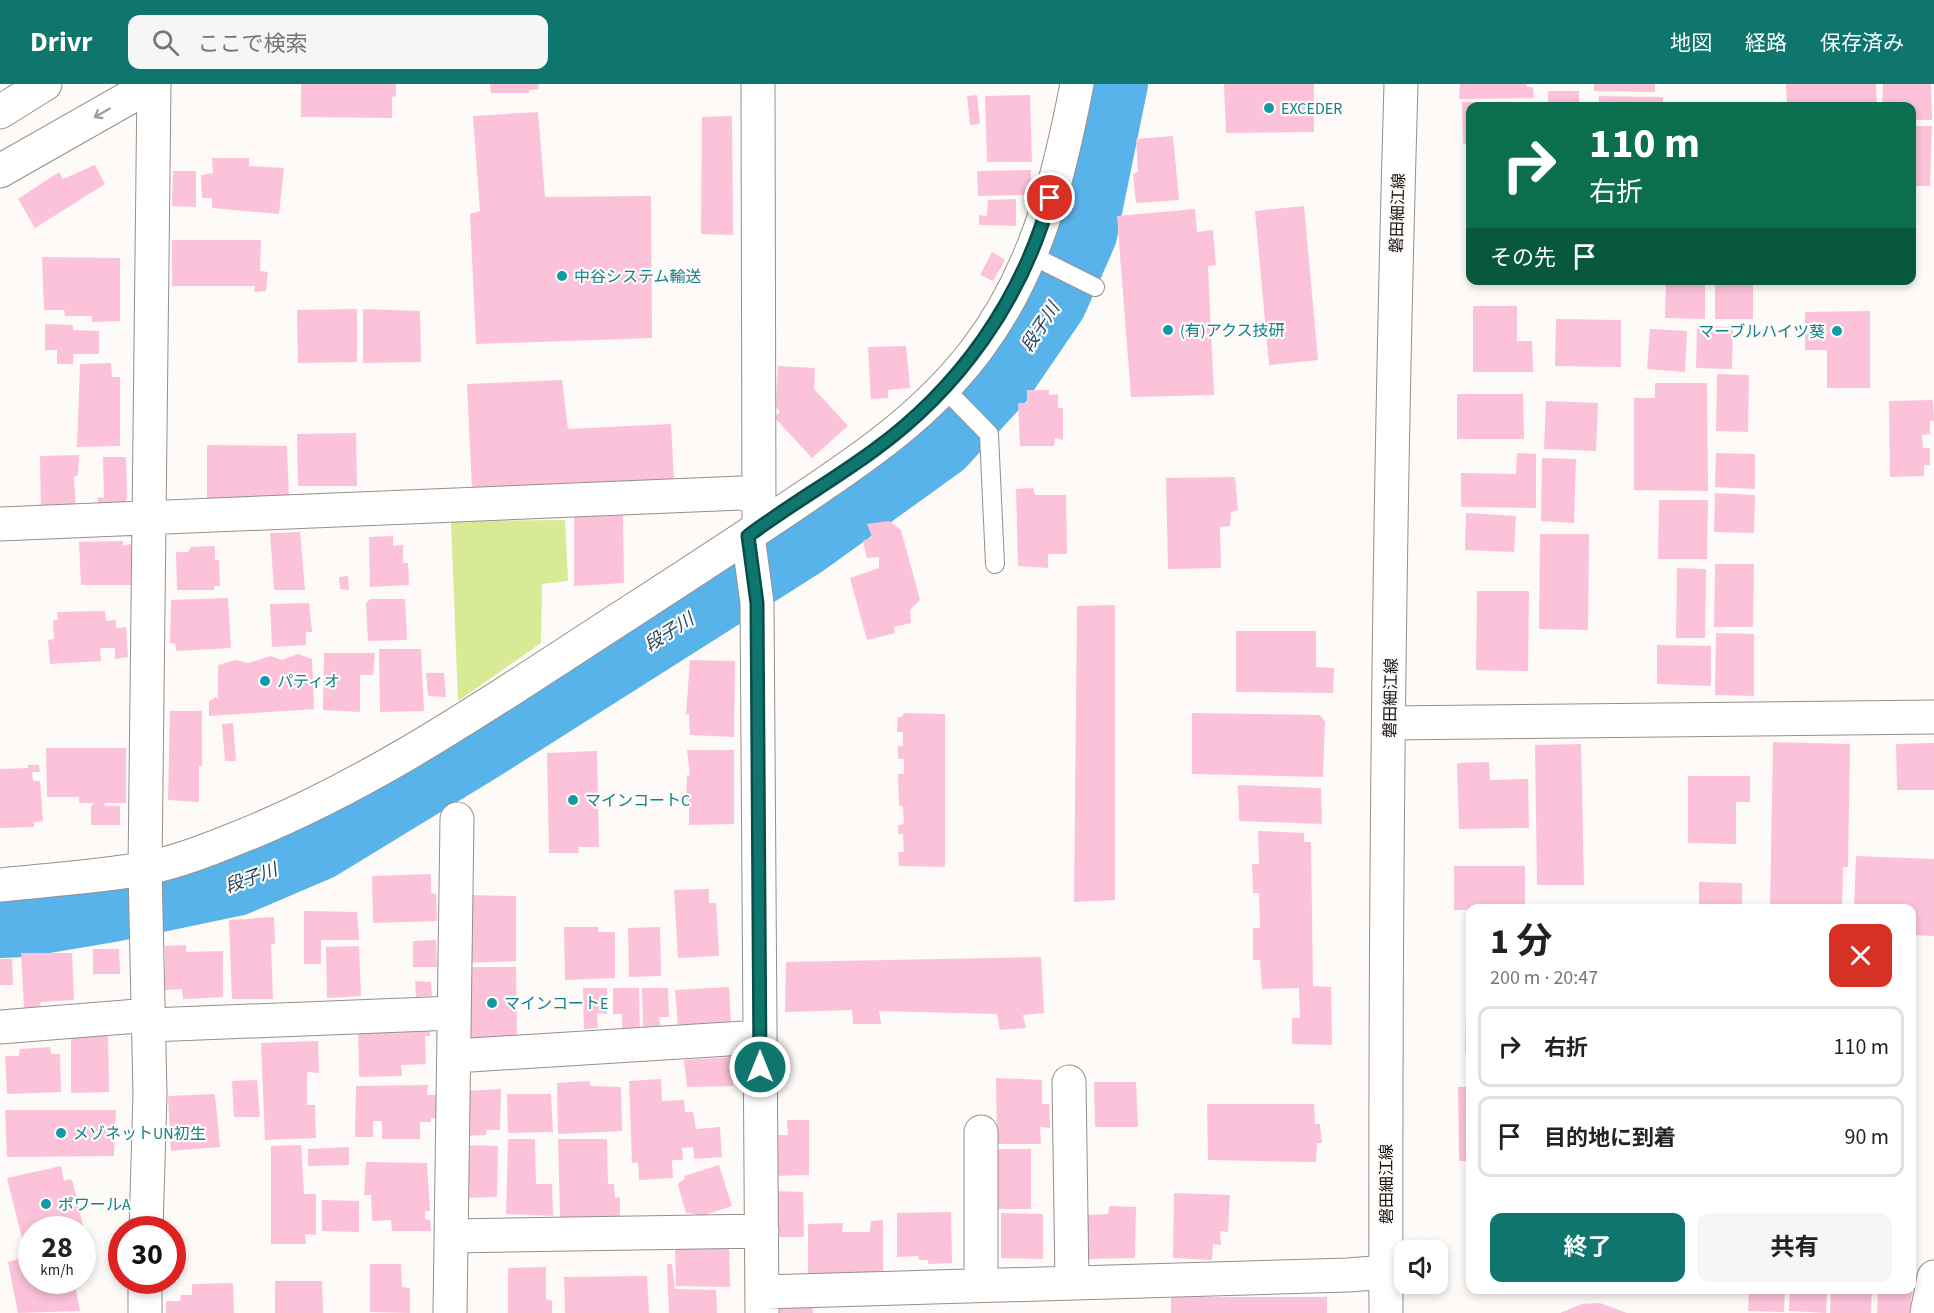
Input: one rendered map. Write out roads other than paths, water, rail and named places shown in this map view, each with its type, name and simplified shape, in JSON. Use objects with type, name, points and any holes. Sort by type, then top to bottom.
[{"type":"main road","points":[[0,112],[45,84]]},
{"type":"main road","points":[[0,171],[154,84],[146,881],[150,1020],[146,1216]]},
{"type":"main road","points":[[758,84],[754,530],[757,603],[763,1303],[893,1300],[981,1285],[1386,1272]]},
{"type":"main road","points":[[0,885],[146,881],[347,787],[432,739],[754,530],[952,396],[996,322],[1042,261],[1077,84]]},
{"type":"main road","name":"磐田細江線","points":[[1386,1313],[1389,723],[1395,268],[1401,84]]},
{"type":"main road","points":[[0,524],[741,493],[754,530]]},
{"type":"main road","points":[[1389,723],[1934,717]]},
{"type":"main road","points":[[450,1313],[457,819]]},
{"type":"main road","points":[[0,1027],[150,1020],[454,1013]]},
{"type":"main road","points":[[455,1056],[760,1037]]},
{"type":"main road","points":[[1068,1082],[1072,1282]]},
{"type":"main road","points":[[981,1132],[981,1285]]},
{"type":"main road","points":[[452,1236],[762,1231]]},
{"type":"main road","points":[[1927,1313],[1934,1277]]},
{"type":"main road","points":[[145,1294],[145,1313]]},
{"type":"lane","points":[[1042,261],[1090,284]]},
{"type":"lane","points":[[952,396],[989,434],[995,564]]},
{"type":"waterway","name":"段子川","points":[[0,928],[24,927],[113,912],[237,886],[321,850],[480,753],[805,547],[944,447],[1001,385],[1057,303],[1087,235],[1118,84]]},
{"type":"place","name":"EXCEDER","points":[[1269,108]]},
{"type":"place","name":"中谷システム輸送","points":[[562,276]]},
{"type":"place","name":"(有)アクス技研","points":[[1168,330]]},
{"type":"place","name":"マーブルハイツ葵","points":[[1837,331]]},
{"type":"place","name":"パティオ","points":[[265,681]]},
{"type":"place","name":"マインコートC","points":[[573,800]]},
{"type":"place","name":"マインコートE","points":[[492,1003]]},
{"type":"place","name":"メゾネットUN初生","points":[[61,1133]]},
{"type":"place","name":"ポワールA","points":[[46,1204]]}]
